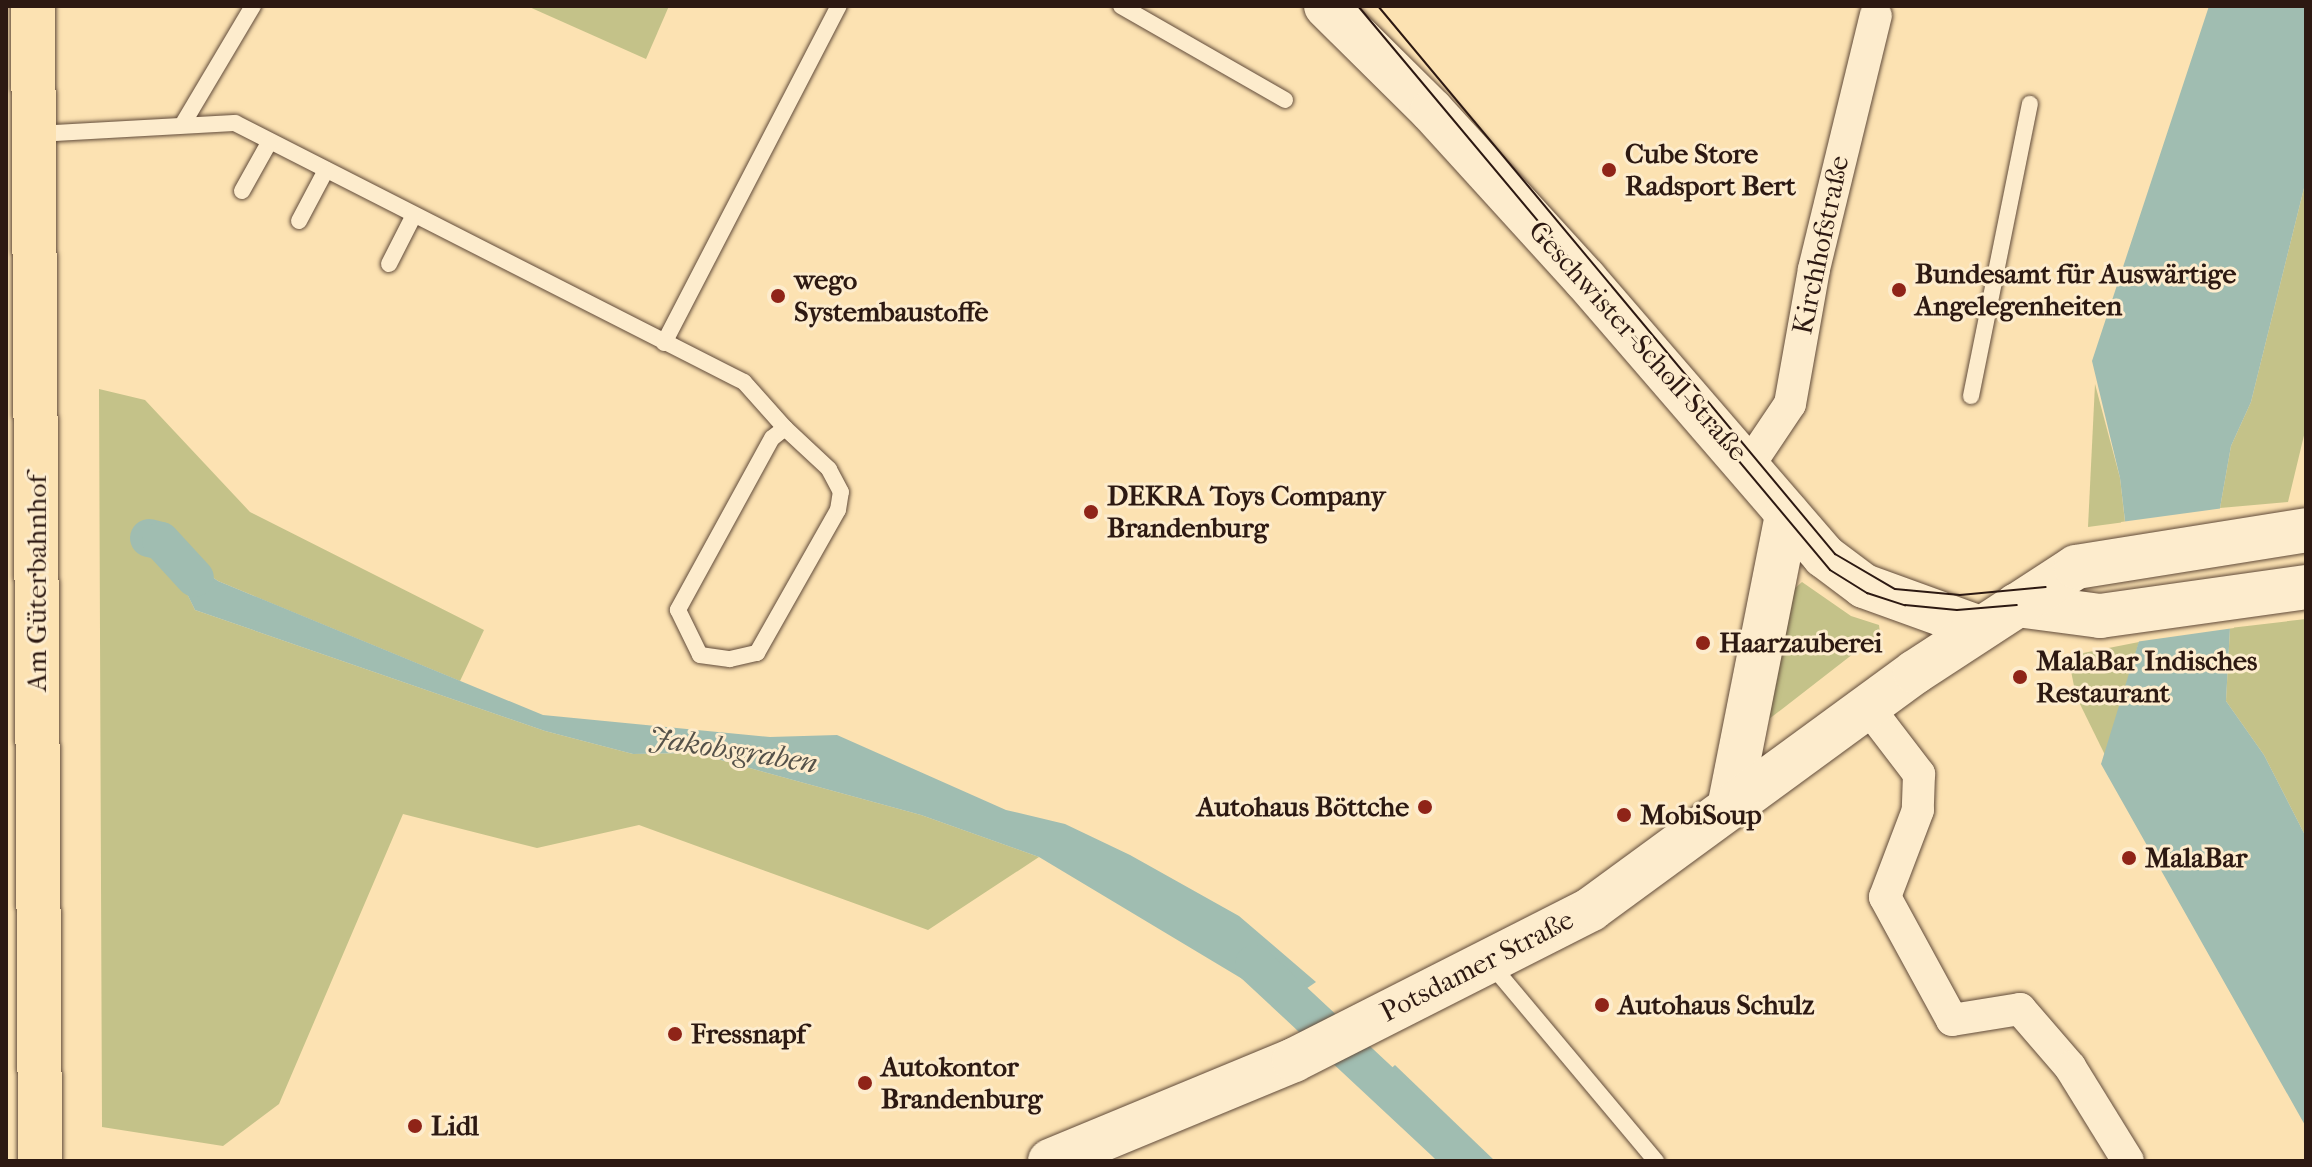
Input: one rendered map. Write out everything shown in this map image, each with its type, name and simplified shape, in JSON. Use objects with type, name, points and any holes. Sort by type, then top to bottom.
[{"type":"main road","name":"Am Güterbahnhof","points":[[33,6],[34,134],[21,496],[40,1161]]},
{"type":"street","name":"Geschwister-Scholl-Straße","points":[[1326,6],[1432,111],[1844,575],[1980,628]]},
{"type":"street","name":"Kirchhofstraße","points":[[1749,465],[1790,404],[1814,269],[1876,15]]},
{"type":"street","points":[[1729,808],[1787,514]]},
{"type":"street","points":[[2255,570],[2306,530]]},
{"type":"street","points":[[2096,588],[2255,570],[2306,587]]},
{"type":"street","name":"Potsdamer Straße","points":[[1050,1161],[1294,1060],[1591,909],[1867,706],[1980,628],[2032,596],[2096,588]]},
{"type":"street","points":[[1867,706],[1919,774],[1918,810],[1885,897],[1952,1020],[2020,1009],[2070,1067],[2128,1161]]},
{"type":"lane","points":[[184,122],[253,6]]},
{"type":"lane","points":[[664,343],[839,6]]},
{"type":"lane","points":[[1121,6],[1285,100]]},
{"type":"lane","points":[[1971,396],[2030,104]]},
{"type":"lane","points":[[34,134],[184,122],[235,123],[744,382],[785,428],[829,469],[841,492],[838,510],[757,653],[730,659],[700,655],[678,610],[772,438],[785,428]]},
{"type":"lane","points":[[242,191],[270,141]]},
{"type":"lane","points":[[299,221],[326,170]]},
{"type":"lane","points":[[389,264],[414,215]]},
{"type":"lane","points":[[2096,588],[2205,565]]},
{"type":"lane","points":[[2160,588],[2255,570],[2306,568]]},
{"type":"lane","points":[[1488,961],[1656,1161]]},
{"type":"shaded area","points":[[527,6],[669,6],[646,59]]},
{"type":"shaded area","points":[[2306,180],[2306,427],[2288,502],[2220,508],[2231,446],[2251,402]]},
{"type":"shaded area","points":[[2095,384],[2120,478],[2125,522],[2088,527]]},
{"type":"shaded area","points":[[99,389],[145,400],[250,512],[484,630],[460,681],[218,581],[162,542],[195,610],[545,731],[633,754],[695,753],[921,815],[1039,857],[928,930],[639,825],[537,848],[403,814],[279,1104],[223,1146],[102,1127]]},
{"type":"shaded area","points":[[1802,582],[1851,616],[1879,625],[1880,633],[1764,723],[1786,596]]},
{"type":"shaded area","points":[[2306,619],[2306,837],[2264,755],[2226,701],[2230,628]]},
{"type":"shaded area","points":[[2139,642],[2105,755],[2076,696],[2068,656]]},
{"type":"water","points":[[2209,6],[2306,6],[2306,180],[2251,402],[2231,446],[2220,508],[2230,628],[2226,701],[2264,755],[2306,837],[2306,1127],[2101,764],[2139,641],[2120,478],[2092,361]]},
{"type":"water","points":[[161,541],[218,581],[543,715],[770,737],[837,735],[1006,810],[1065,824],[1130,855],[1239,916],[1316,982],[1284,1004],[1039,857],[921,815],[695,753],[633,754],[545,731],[195,610]]},
{"type":"water","points":[[1395,1065],[1495,1161],[1437,1161],[1370,1087]]},
{"type":"pier","points":[[2224,508],[2234,628],[2135,642],[2121,522]]},
{"type":"waterway","name":"Jakobsgraben","points":[[149,538],[161,541],[195,578]]},
{"type":"waterway","points":[[1254,964],[1465,1161]]},
{"type":"tram line","points":[[1358,6],[1830,570],[1867,593],[1905,605],[1957,610],[2017,605]]},
{"type":"tram line","points":[[1378,6],[1835,554],[1895,589],[1960,595],[2046,587]]},
{"type":"place","name":"Cube Store Radsport Bert","points":[[1609,170]]},
{"type":"place","name":"Bundesamt für Auswärtige Angelegenheiten","points":[[1899,290]]},
{"type":"place","name":"wego Systembaustoffe","points":[[778,296]]},
{"type":"place","name":"DEKRA Toys Company Brandenburg","points":[[1091,512]]},
{"type":"place","name":"Haarzauberei","points":[[1703,643]]},
{"type":"place","name":"MalaBar Indisches Restaurant","points":[[2020,677]]},
{"type":"place","name":"Autohaus Böttche","points":[[1425,807]]},
{"type":"place","name":"MobiSoup","points":[[1624,815]]},
{"type":"place","name":"MalaBar","points":[[2129,858]]},
{"type":"place","name":"Autohaus Schulz","points":[[1602,1005]]},
{"type":"place","name":"Fressnapf","points":[[675,1034]]},
{"type":"place","name":"Autokontor Brandenburg","points":[[865,1083]]},
{"type":"place","name":"Lidl","points":[[415,1126]]}]
